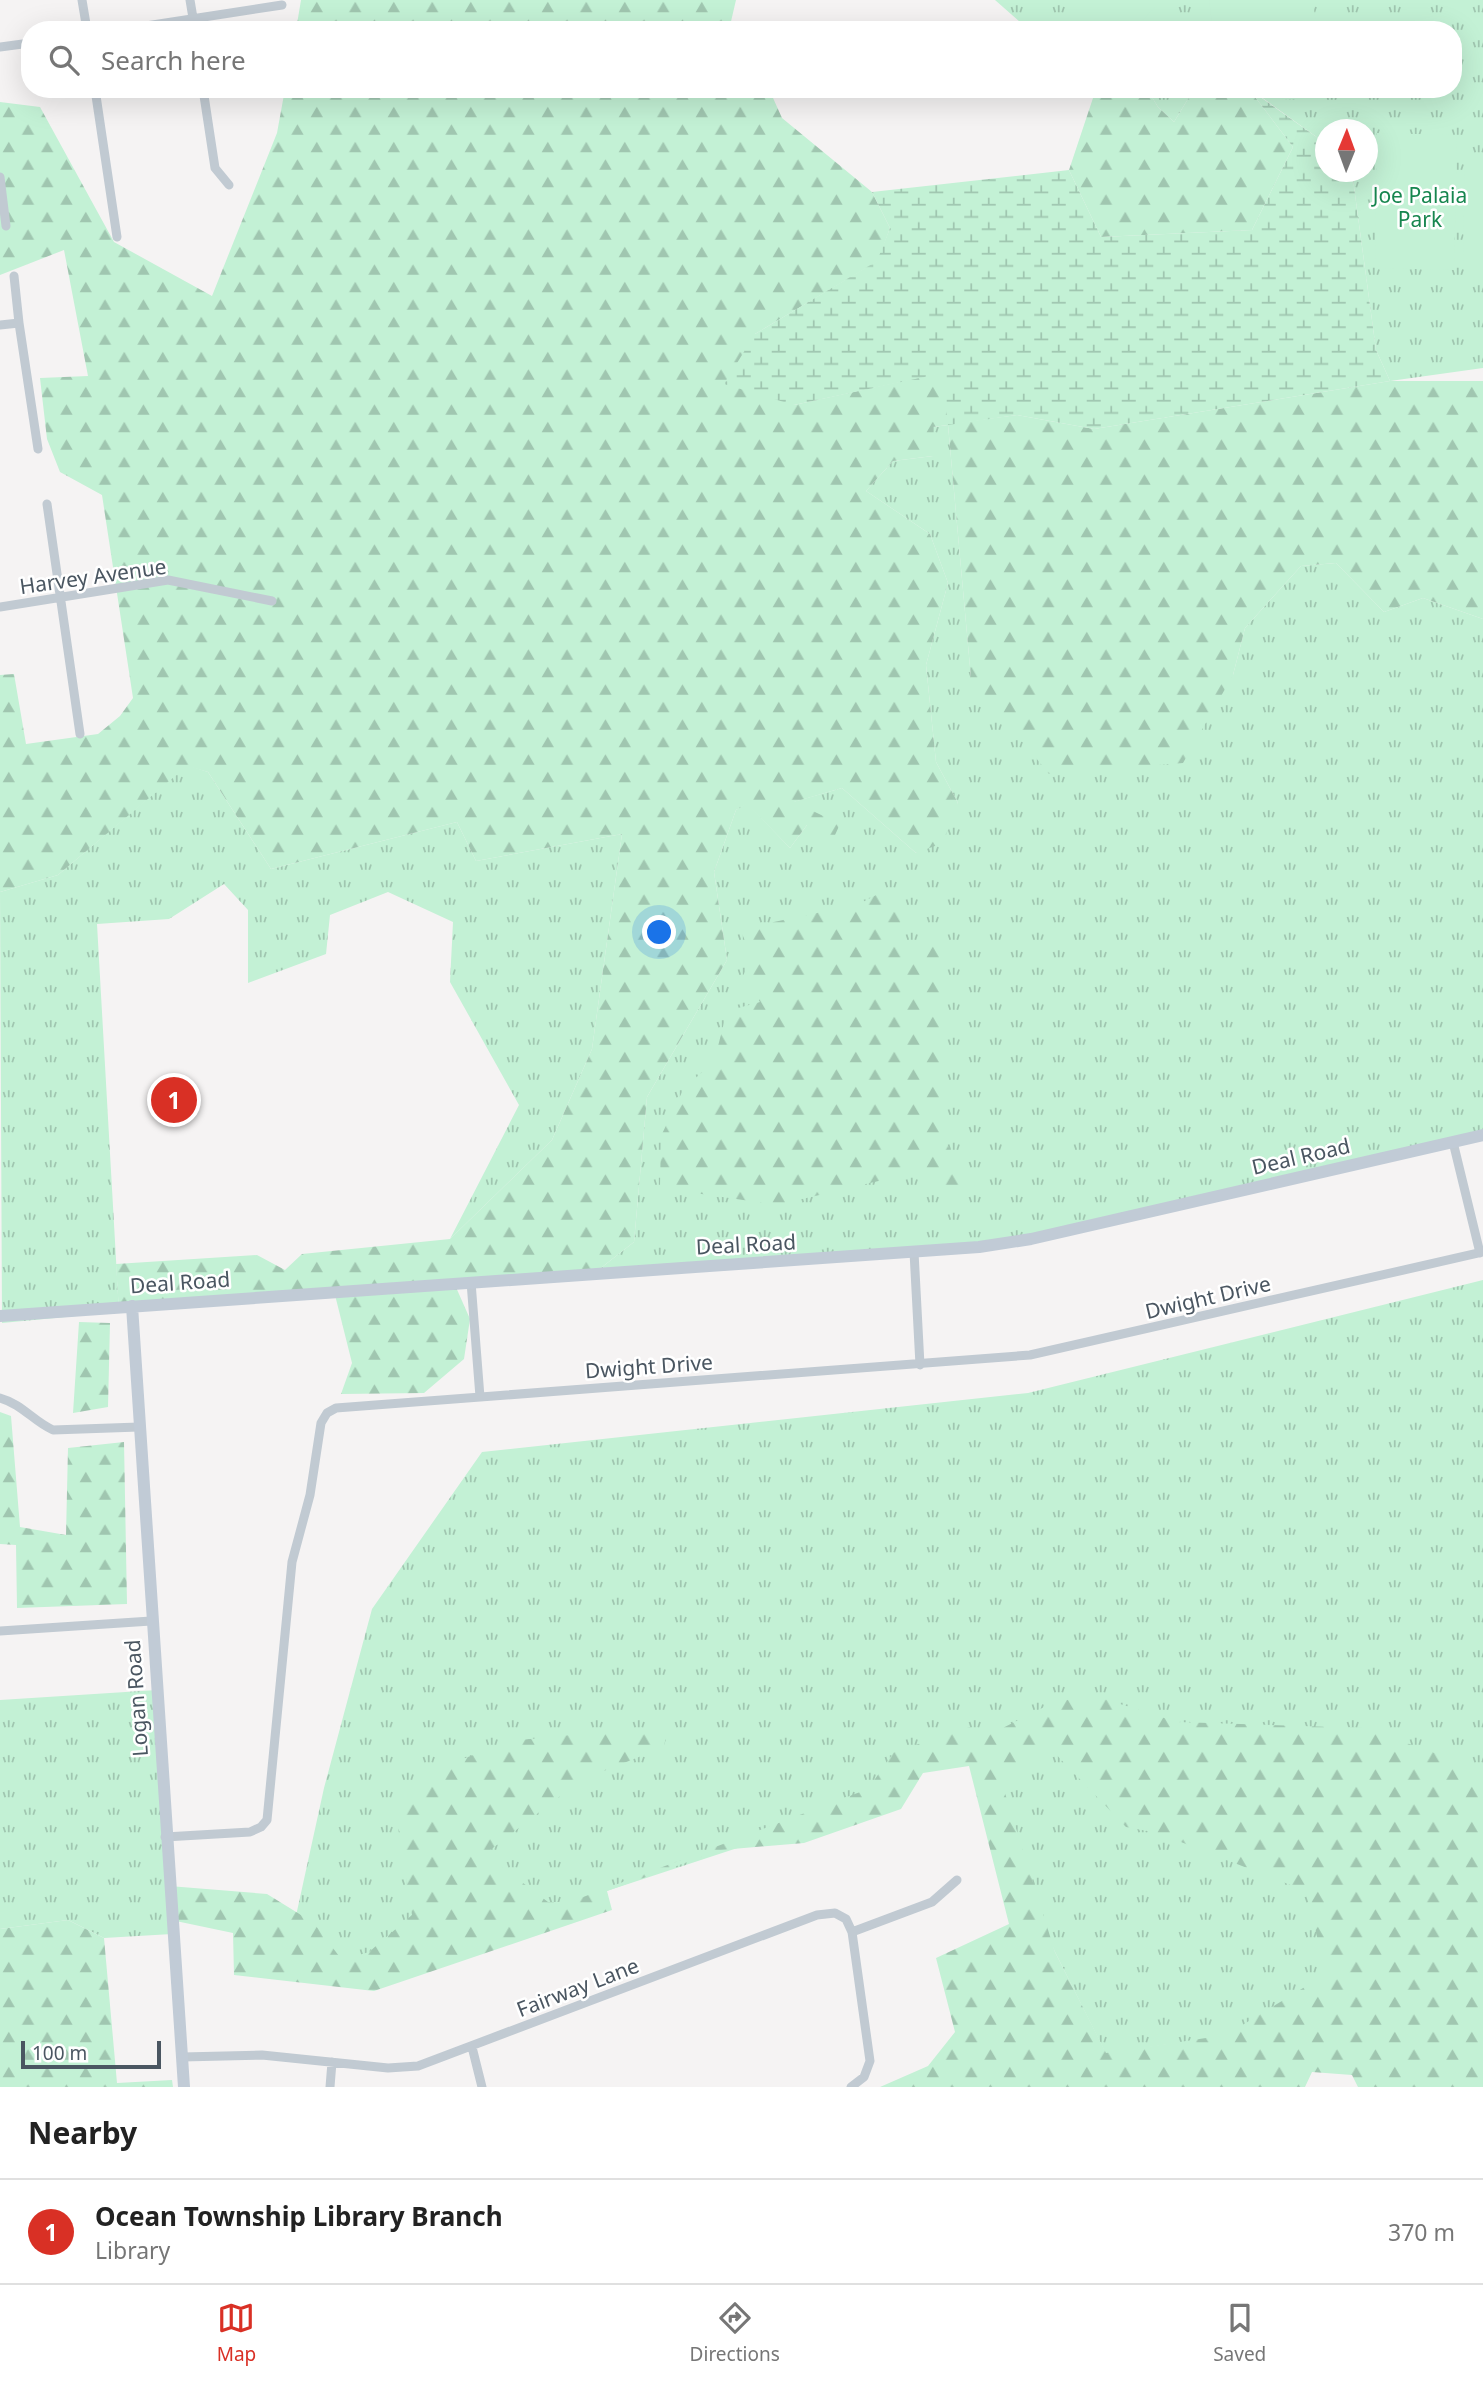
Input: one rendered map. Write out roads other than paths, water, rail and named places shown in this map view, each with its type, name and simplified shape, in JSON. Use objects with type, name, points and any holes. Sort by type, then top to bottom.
[{"type":"street","points":[[82,0],[86,21]]},
{"type":"street","points":[[190,0],[193,19]]},
{"type":"street","points":[[180,21],[282,5]]},
{"type":"street","points":[[0,47],[21,44]]},
{"type":"street","points":[[96,98],[117,237]]},
{"type":"street","points":[[205,98],[215,169],[229,185]]},
{"type":"street","points":[[0,177],[6,226]]},
{"type":"street","points":[[14,276],[38,449]]},
{"type":"street","points":[[0,325],[19,323]]},
{"type":"street","points":[[47,504],[80,734]]},
{"type":"street","name":"Harvey Avenue","points":[[0,607],[168,580],[272,601]]},
{"type":"street","name":"Deal Road","points":[[0,1316],[914,1252],[1031,1239],[1483,1135]]},
{"type":"street","points":[[1454,1142],[1481,1252]]},
{"type":"street","points":[[914,1252],[920,1365]]},
{"type":"street","name":"Dwight Drive","points":[[166,1837],[250,1832],[261,1827],[270,1812],[292,1562],[310,1495],[323,1418],[330,1410],[344,1406],[1004,1359],[1055,1351],[1481,1252]]},
{"type":"street","points":[[471,1282],[480,1397]]},
{"type":"street","name":"Logan Road","points":[[132,1306],[184,2087]]},
{"type":"street","points":[[0,1398],[22,1407],[40,1424],[53,1430],[139,1427]]},
{"type":"street","points":[[0,1631],[151,1621]]},
{"type":"street","points":[[851,2087],[864,2077],[870,2061],[852,1931],[932,1902],[957,1880]]},
{"type":"street","name":"Fairway Lane","points":[[182,2057],[262,2054],[408,2067],[472,2047],[817,1915],[835,1913],[843,1916],[852,1931]]},
{"type":"street","points":[[472,2047],[482,2087]]},
{"type":"street","points":[[330,2087],[332,2062]]},
{"type":"place","name":"Ocean Township Library Branch","points":[[174,1100]]},
{"type":"park label","name":"Joe Palaia Park","points":[[1420,208]]}]
